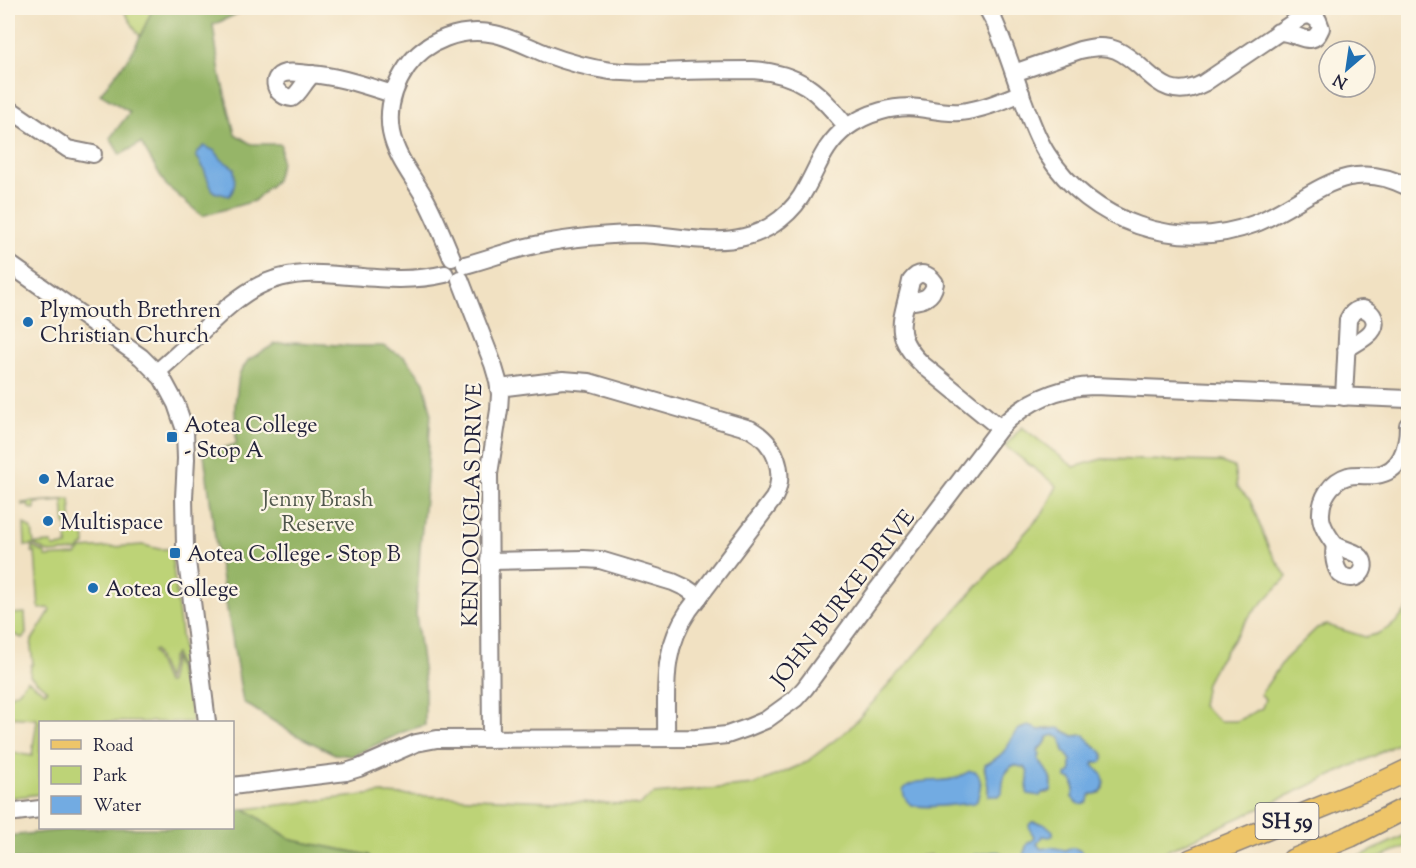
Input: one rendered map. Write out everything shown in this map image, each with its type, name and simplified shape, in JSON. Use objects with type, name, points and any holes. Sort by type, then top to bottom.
[{"type":"main road","points":[[1383,782],[1408,764]]},
{"type":"main road","name":"SH 59","points":[[1191,861],[1408,770]]},
{"type":"main road","name":"SH 59","points":[[1293,861],[1351,836],[1408,807]]},
{"type":"main road","points":[[1351,836],[1387,832],[1408,821]]},
{"type":"street","points":[[987,8],[995,23],[1038,139],[1050,158],[1064,177],[1088,199],[1125,221],[1150,230],[1171,233],[1192,235],[1223,232],[1243,227],[1280,212],[1331,182],[1343,178],[1372,175],[1386,177],[1408,187]]},
{"type":"street","name":"KEN DOUGLAS DRIVE","points":[[491,739],[489,474],[500,410],[499,388],[493,364],[426,201],[400,158],[394,142],[391,119],[393,94],[406,69],[420,52],[430,45],[449,36],[484,32],[502,36],[566,61],[607,71],[641,73],[752,70],[783,74],[808,86],[820,95],[847,127]]},
{"type":"street","points":[[1014,73],[1090,47],[1108,47],[1125,54],[1164,86],[1185,90],[1204,83],[1278,32]]},
{"type":"street","points":[[314,74],[393,94]]},
{"type":"street","points":[[157,372],[234,301],[269,281],[302,274],[417,280],[521,249],[594,236],[636,234],[729,241],[760,232],[786,214],[808,186],[818,162],[832,142],[847,127],[864,117],[903,107],[963,112],[1021,93]]},
{"type":"street","points":[[8,108],[68,149],[93,154]]},
{"type":"street","points":[[8,263],[141,357],[162,378],[176,404],[184,430],[185,545],[207,721]]},
{"type":"street","points":[[907,302],[901,325],[902,335],[911,353],[1000,428]]},
{"type":"street","points":[[1344,397],[1346,350]]},
{"type":"street","points":[[499,388],[563,380],[589,382],[744,427],[762,437],[772,448],[779,475],[776,494],[680,624],[669,653],[666,677],[666,738]]},
{"type":"street","name":"JOHN BURKE DRIVE","points":[[234,786],[346,772],[428,740],[707,738],[737,732],[766,720],[795,699],[805,688],[1000,428],[1017,412],[1035,400],[1060,390],[1083,386],[1408,399]]},
{"type":"street","points":[[1335,545],[1325,530],[1320,516],[1324,496],[1335,483],[1348,476],[1378,475],[1392,470],[1402,458],[1407,446],[1408,425]]},
{"type":"street","points":[[489,561],[600,560],[673,582],[699,597]]},
{"type":"street","points":[[8,813],[39,809]]},
{"type":"green space","points":[[122,8],[153,8],[140,37]]},
{"type":"green space","points":[[153,8],[243,8],[243,11],[213,25],[220,74],[235,134],[251,144],[281,144],[281,163],[276,180],[254,201],[202,216],[166,185],[141,143],[120,155],[110,138],[130,112],[100,94],[130,56]]},
{"type":"green space","name":"Jenny Brash Reserve","points":[[295,342],[383,346],[405,357],[424,382],[431,411],[416,615],[425,684],[425,725],[403,732],[352,756],[335,754],[292,733],[243,702],[216,545],[204,454],[236,444],[235,406],[239,374],[248,360],[275,344]]},
{"type":"green space","points":[[1022,427],[1074,467],[1102,459],[1220,462],[1234,467],[1237,487],[1250,500],[1269,549],[1287,577],[1248,618],[1214,668],[1206,683],[1202,706],[1220,721],[1237,721],[1262,708],[1265,699],[1260,695],[1284,660],[1317,628],[1327,625],[1365,637],[1390,627],[1408,609],[1408,738],[1376,755],[1147,860],[1087,860],[1086,855],[1058,849],[1041,849],[1037,844],[1042,836],[1045,836],[1045,824],[1032,822],[1030,829],[1035,838],[1027,844],[1022,859],[1015,861],[999,852],[970,860],[937,860],[930,855],[921,856],[915,860],[372,860],[369,855],[292,840],[245,809],[383,793],[639,805],[654,794],[754,785],[805,763],[849,729],[1043,513],[1057,486],[1005,446]],"holes":[[[1029,726],[1039,730],[1061,729],[1073,736],[1082,735],[1104,754],[1103,760],[1094,762],[1093,765],[1103,780],[1104,788],[1100,793],[1092,794],[1088,798],[1072,797],[1074,782],[1071,760],[1064,751],[1061,738],[1051,734],[1038,751],[1040,755],[1038,758],[1052,780],[1051,791],[1028,794],[1026,768],[1014,765],[1008,769],[1002,788],[988,795],[988,779],[984,768],[1004,752],[1016,732]],[[953,779],[981,783],[977,801],[917,782]]]},
{"type":"green space","points":[[70,499],[72,525],[65,525],[63,501],[35,503],[35,509],[29,508],[28,504],[22,505],[22,503]]},
{"type":"green space","points":[[24,524],[32,530],[34,544],[52,543],[53,547],[67,546],[67,529],[84,527],[85,545],[77,551],[50,553],[34,545],[25,546]]},
{"type":"green space","points":[[143,545],[171,549],[187,685],[184,686],[175,654],[172,657],[167,680],[155,650],[153,651],[166,683],[169,683],[174,657],[183,687],[188,687],[192,721],[39,721],[39,794],[8,798],[8,752],[32,756],[37,719],[8,717],[8,697],[19,691],[27,680],[45,692],[47,690],[30,676],[33,664],[32,640],[50,611],[49,608],[39,609],[35,552],[32,552],[32,547],[45,553],[46,557],[76,555],[81,549]]},
{"type":"green space","points":[[8,611],[11,611],[11,614],[25,613],[26,634],[22,638],[8,632]]},
{"type":"green space","points":[[245,809],[292,840],[369,855],[372,860],[8,860],[8,836],[73,829],[234,829],[234,811]]},
{"type":"green space","points":[[1408,834],[1408,846],[1372,860],[1352,860]]},
{"type":"water","points":[[204,146],[215,151],[222,160],[234,168],[234,187],[229,196],[214,192],[211,187],[196,156]]},
{"type":"water","points":[[1029,726],[1039,730],[1059,728],[1073,736],[1085,735],[1103,754],[1102,762],[1094,762],[1093,765],[1103,777],[1104,784],[1101,792],[1090,795],[1084,804],[1079,804],[1073,799],[1073,782],[1066,778],[1066,775],[1071,772],[1071,760],[1064,751],[1061,738],[1054,735],[1048,737],[1038,751],[1040,755],[1038,758],[1052,782],[1051,791],[1042,793],[1040,796],[1028,794],[1026,768],[1014,765],[1010,767],[1003,780],[1002,793],[998,796],[988,796],[985,765],[1003,753],[1016,732]]},
{"type":"water","points":[[970,771],[976,772],[980,782],[977,801],[974,803],[923,807],[907,802],[903,791],[912,784],[952,779]]},
{"type":"water","points":[[1032,822],[1045,824],[1053,831],[1050,837],[1042,836],[1037,844],[1041,849],[1051,847],[1065,850],[1075,849],[1084,854],[1087,860],[1020,860],[1027,844],[1035,838],[1029,825]]},
{"type":"water","points":[[999,852],[1010,860],[970,860],[975,855]]},
{"type":"place","name":"Plymouth Brethren Christian Church","points":[[28,322]]},
{"type":"place","name":"Aotea College - Stop A","points":[[172,437]]},
{"type":"place","name":"Marae","points":[[44,479]]},
{"type":"place","name":"Multispace","points":[[48,521]]},
{"type":"place","name":"Aotea College - Stop B","points":[[175,553]]},
{"type":"place","name":"Aotea College","points":[[93,588]]}]
